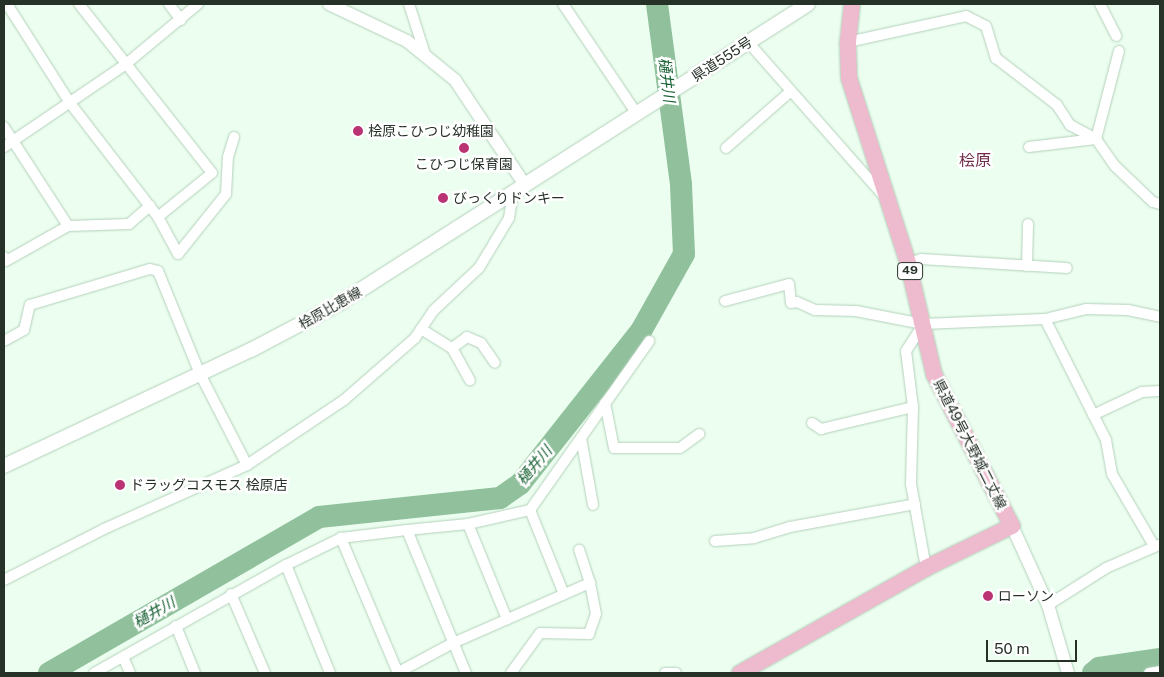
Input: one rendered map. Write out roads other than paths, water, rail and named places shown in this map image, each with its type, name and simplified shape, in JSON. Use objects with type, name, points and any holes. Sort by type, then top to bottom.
[{"type":"main road","name":"県道555号","points":[[637,114],[808,4]]},
{"type":"main road","name":"県道49号大野城二丈線","points":[[740,673],[926,568],[1012,526],[934,374],[908,263],[886,199],[849,78],[848,42],[852,4]]},
{"type":"main road","name":"桧原比恵線","points":[[4,466],[200,374],[340,302],[637,114]]},
{"type":"street","points":[[7,4],[70,103],[158,217],[178,254],[226,194],[228,157],[234,137]]},
{"type":"street","points":[[79,4],[212,173],[158,217]]},
{"type":"street","points":[[169,4],[181,20]]},
{"type":"street","points":[[8,144],[126,64],[198,4]]},
{"type":"street","points":[[4,580],[104,529],[247,465],[344,400],[415,338],[433,311],[479,268],[509,218],[519,188],[455,80],[407,41],[329,4]]},
{"type":"street","points":[[409,4],[425,54]]},
{"type":"street","points":[[562,4],[637,114]]},
{"type":"street","points":[[1100,4],[1116,36]]},
{"type":"street","points":[[848,42],[966,16],[986,26],[996,58],[1058,105],[1070,125],[1096,139],[1115,166],[1153,202],[1160,204]]},
{"type":"street","points":[[748,42],[886,199]]},
{"type":"street","points":[[1096,139],[1119,51]]},
{"type":"street","points":[[726,148],[791,91]]},
{"type":"street","points":[[4,127],[8,144],[68,226]]},
{"type":"street","points":[[1028,147],[1096,139]]},
{"type":"street","points":[[4,260],[68,226],[129,224],[150,206]]},
{"type":"street","points":[[1027,266],[1028,224]]},
{"type":"street","points":[[908,263],[921,259],[1067,268]]},
{"type":"street","points":[[4,341],[24,330],[30,305],[150,269],[158,272],[200,374],[247,465]]},
{"type":"street","points":[[724,301],[789,284],[791,303],[797,302],[815,310],[856,311],[923,324],[1045,319],[1086,309],[1128,310],[1160,317]]},
{"type":"street","points":[[1045,319],[1106,440],[1112,474],[1157,545],[1106,568],[1048,605]]},
{"type":"street","points":[[923,324],[906,351],[914,407],[911,484],[926,568]]},
{"type":"street","points":[[421,329],[452,348],[470,380]]},
{"type":"street","points":[[452,348],[467,338],[480,342],[495,363]]},
{"type":"street","points":[[94,673],[230,594],[341,538],[468,524],[530,510],[649,341]]},
{"type":"street","points":[[1093,415],[1142,392],[1160,392]]},
{"type":"street","points":[[605,404],[614,448],[680,448],[699,434]]},
{"type":"street","points":[[812,423],[821,429],[914,407]]},
{"type":"street","points":[[581,438],[593,505]]},
{"type":"street","points":[[715,541],[754,538],[790,527],[915,504]]},
{"type":"street","points":[[530,510],[564,594]]},
{"type":"street","points":[[468,524],[507,619]]},
{"type":"street","name":"49","points":[[1012,526],[1048,605],[1068,673]]},
{"type":"street","points":[[407,530],[466,673]]},
{"type":"street","points":[[341,538],[398,673],[453,643],[590,583]]},
{"type":"street","points":[[511,673],[540,633],[589,634],[596,614],[590,583],[579,550]]},
{"type":"street","points":[[286,565],[330,673]]},
{"type":"street","points":[[230,594],[265,673]]},
{"type":"street","points":[[176,626],[195,673]]},
{"type":"street","points":[[123,657],[130,673]]},
{"type":"street","points":[[1149,673],[1160,671]]},
{"type":"street","points":[[665,673],[676,673]]},
{"type":"waterway","name":"樋井川","points":[[49,673],[319,517],[500,498],[520,484],[641,331],[684,254],[681,184],[657,4]]},
{"type":"waterway","points":[[1093,673],[1099,668],[1160,659]]},
{"type":"place","name":"桧原こひつじ幼稚園","points":[[358,131]]},
{"type":"place","name":"こひつじ保育園","points":[[464,148]]},
{"type":"place","name":"びっくりドンキー","points":[[443,198]]},
{"type":"place","name":"ドラッグコスモス 桧原店","points":[[120,485]]},
{"type":"place","name":"ローソン","points":[[988,596]]},
{"type":"district","name":"桧原","points":[[975,161]]}]
